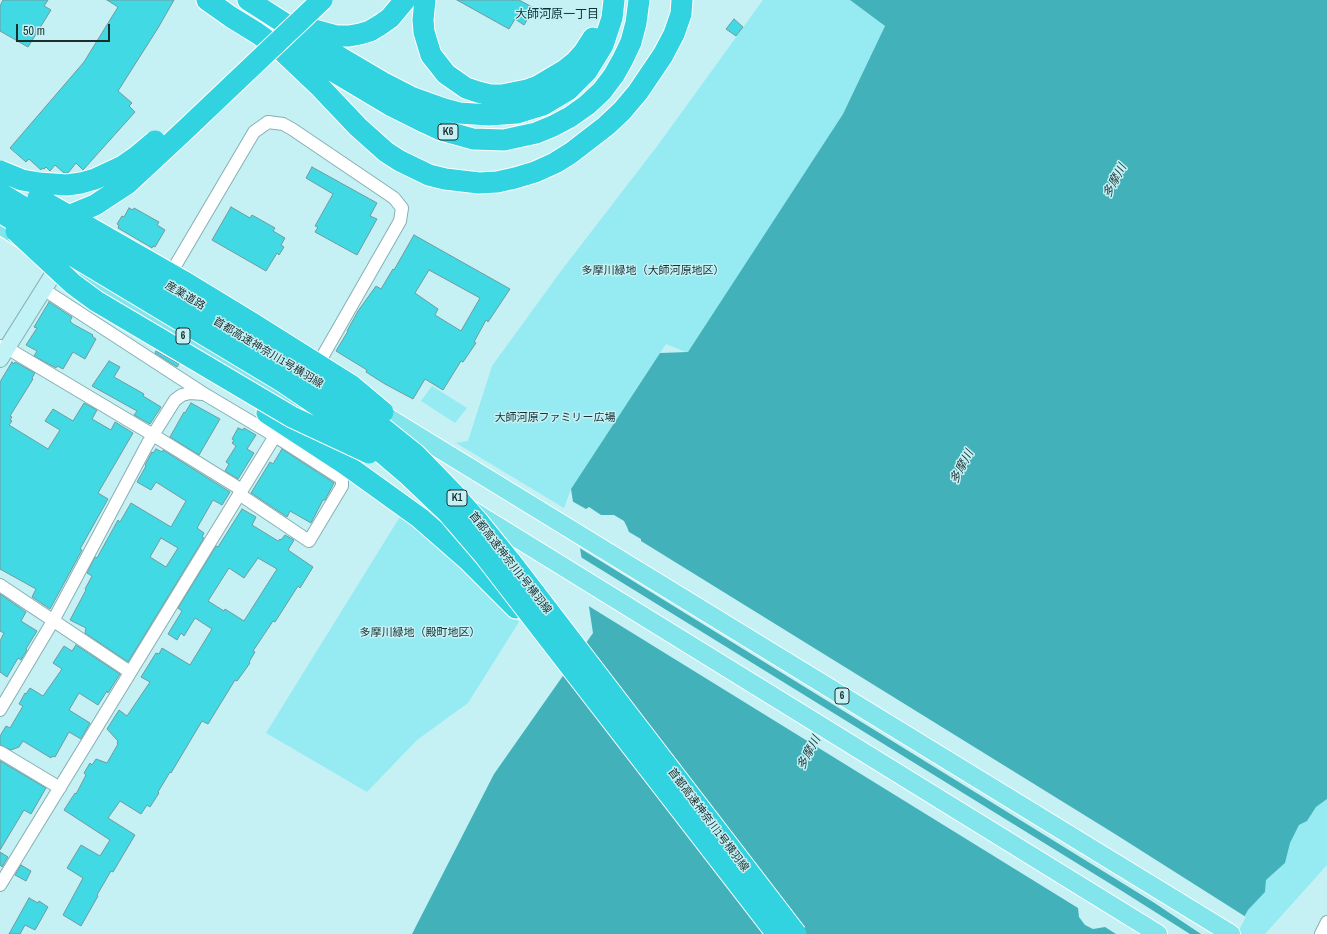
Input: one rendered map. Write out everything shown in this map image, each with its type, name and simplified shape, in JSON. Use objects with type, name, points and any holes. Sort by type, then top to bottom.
[{"type":"highway","points":[[207,0],[230,17],[257,33],[281,50],[372,141],[390,155],[429,175],[445,179],[479,183],[503,181],[535,172],[555,163],[571,153],[606,126],[638,92],[663,55],[674,34],[680,14],[682,0]]},
{"type":"highway","name":"K6","points":[[214,0],[390,105],[414,117],[441,130],[457,135],[473,139],[504,140],[536,133],[570,117],[587,106],[602,91],[623,60],[631,42],[636,23],[639,0]]},
{"type":"highway","name":"K6","points":[[248,0],[309,39],[413,98],[459,113],[489,115],[517,113],[543,105],[568,90],[587,71],[603,45],[612,18],[614,0]]},
{"type":"highway","points":[[253,0],[295,22],[314,30],[336,36],[349,36],[365,32],[380,25],[390,18],[406,0]]},
{"type":"highway","points":[[0,171],[22,180],[67,185],[95,179],[123,166],[136,158],[304,0]]},
{"type":"highway","points":[[0,222],[29,224],[45,223],[62,219],[95,205],[116,192],[142,171],[322,0]]},
{"type":"highway","points":[[425,0],[423,20],[424,32],[431,55],[446,74],[466,88],[490,95],[502,95],[538,86],[575,62],[587,48],[596,33],[603,11],[604,0]]},
{"type":"highway","points":[[0,177],[183,281],[352,386],[429,456],[452,483],[480,524]]},
{"type":"highway","name":"首都高速神奈川1号横羽線","points":[[0,193],[195,309],[353,406],[416,455],[443,482],[515,567],[796,934]]},
{"type":"highway","points":[[0,214],[63,276],[96,301],[265,402],[292,417],[353,445],[430,489]]},
{"type":"highway","name":"首都高速神奈川1号横羽線","points":[[0,214],[283,382],[360,434],[430,489],[564,657],[777,934]]},
{"type":"highway","points":[[61,262],[66,284],[72,293],[81,300],[307,438],[377,486],[420,518],[468,560],[564,657]]},
{"type":"main road","name":"産業道路","points":[[0,183],[164,284],[323,378],[1231,934]]},
{"type":"main road","name":"6","points":[[0,225],[306,410],[430,489],[1158,934]]},
{"type":"street","points":[[164,284],[254,132],[268,122],[283,124],[292,128],[394,198],[402,208],[400,221],[321,359],[323,378],[306,410]]},
{"type":"street","points":[[43,289],[206,395],[275,436],[342,479],[342,486],[310,541],[241,492],[153,435],[2,351],[80,231]]},
{"type":"street","points":[[0,710],[53,621],[117,500],[153,435],[175,400],[182,395],[190,393],[206,395]]},
{"type":"street","points":[[0,885],[275,436]]},
{"type":"street","points":[[0,585],[130,672]]},
{"type":"street","points":[[0,752],[60,788]]},
{"type":"street","points":[[1321,934],[1327,922]]},
{"type":"green space","name":"多摩川緑地（大師河原地区）","points":[[763,0],[850,0],[885,26],[843,114],[688,353],[666,344],[571,489],[564,508],[456,443],[468,441],[492,366],[561,271],[658,145]]},
{"type":"green space","points":[[432,386],[467,408],[455,423],[421,401]]},
{"type":"green space","name":"多摩川緑地（殿町地区）","points":[[406,507],[519,622],[468,703],[417,740],[367,792],[266,733]]},
{"type":"green space","points":[[1327,799],[1327,865],[1265,934],[1235,934],[1248,910],[1265,892],[1266,880],[1285,863],[1290,843],[1299,825],[1307,821],[1316,807]]},
{"type":"water","name":"多摩川","points":[[850,0],[1327,0],[1327,799],[1316,807],[1307,821],[1299,825],[1290,843],[1285,863],[1266,880],[1265,892],[1248,910],[1235,934],[412,934],[494,774],[593,633],[571,489],[660,353],[688,352],[843,114],[885,26]]},
{"type":"pier","points":[[570,500],[586,509],[589,507],[601,515],[614,515],[624,521],[629,532],[641,539],[641,541],[1115,834],[1246,917],[1237,934],[1201,934],[1153,902],[578,547]]},
{"type":"pier","points":[[579,556],[1190,934],[1116,934],[1105,927],[1093,929],[1085,925],[1079,917],[1078,908],[587,605]]},
{"type":"building","points":[[3,0],[48,0],[44,6],[51,10],[28,47],[0,31],[0,6]]},
{"type":"building","points":[[107,0],[174,0],[118,91],[132,103],[129,106],[135,112],[83,170],[76,163],[68,173],[64,173],[55,165],[50,171],[46,167],[44,169],[42,168],[41,170],[29,159],[26,162],[10,148],[84,62],[118,7]]},
{"type":"building","points":[[457,0],[519,0],[534,8],[524,25],[515,19],[509,29]]},
{"type":"building","points":[[734,19],[743,27],[736,36],[726,29]]},
{"type":"building","points":[[312,167],[377,203],[370,216],[377,219],[357,255],[315,232],[318,227],[315,226],[333,194],[306,178]]},
{"type":"building","points":[[231,207],[250,218],[252,215],[275,228],[273,231],[285,238],[281,245],[284,247],[279,255],[277,253],[266,271],[212,240]]},
{"type":"building","points":[[129,208],[133,210],[134,208],[159,222],[157,225],[165,230],[155,247],[153,246],[152,248],[118,228],[119,225],[117,224],[122,216],[124,217]]},
{"type":"building","points":[[414,235],[510,289],[488,322],[486,320],[474,342],[476,343],[463,362],[461,361],[443,390],[425,379],[413,399],[385,384],[366,372],[367,370],[336,351],[358,311],[376,286],[381,289],[393,269],[394,270]],"holes":[[[429,270],[480,298],[461,331],[435,315],[438,309],[415,293]]]},
{"type":"building","points":[[49,302],[72,317],[70,321],[73,324],[93,335],[92,336],[96,339],[85,359],[73,352],[63,369],[57,366],[56,368],[34,356],[37,351],[26,345],[37,328],[34,327]]},
{"type":"building","points":[[156,351],[179,364],[177,367],[155,353]]},
{"type":"building","points":[[109,361],[120,367],[114,377],[144,394],[143,396],[161,407],[150,424],[134,415],[137,411],[92,386]]},
{"type":"building","points":[[12,362],[14,364],[15,362],[35,373],[32,378],[33,379],[10,416],[12,417],[10,420],[12,421],[9,425],[48,449],[60,430],[45,421],[53,409],[73,421],[84,403],[97,410],[92,419],[111,430],[115,422],[133,433],[98,493],[108,499],[80,549],[82,550],[50,609],[32,597],[36,589],[0,569],[0,382]]},
{"type":"building","points":[[191,403],[220,419],[199,455],[170,437],[184,412],[185,413]]},
{"type":"building","points":[[238,428],[243,430],[244,428],[256,435],[247,449],[254,453],[238,479],[225,471],[229,464],[226,462],[236,446],[232,443],[234,440],[232,439]]},
{"type":"building","points":[[156,449],[162,452],[163,450],[230,492],[222,505],[213,500],[197,528],[204,533],[202,537],[204,538],[128,662],[85,633],[86,628],[70,620],[92,576],[87,573],[95,557],[97,558],[118,520],[120,522],[131,503],[171,527],[186,501],[156,482],[151,490],[137,482],[152,452],[153,453]],"holes":[[[161,538],[178,548],[166,567],[150,557]]]},
{"type":"building","points":[[282,449],[334,483],[311,523],[290,511],[287,517],[251,493],[270,462],[273,464]]},
{"type":"building","points":[[242,509],[256,517],[252,525],[278,541],[285,535],[294,540],[288,550],[313,567],[300,588],[298,586],[275,622],[273,621],[253,651],[255,652],[249,662],[250,663],[237,681],[235,680],[208,724],[202,721],[150,807],[147,805],[141,814],[120,801],[108,818],[135,835],[113,872],[111,871],[81,926],[63,915],[83,878],[67,868],[81,845],[100,856],[110,840],[64,810],[75,793],[76,794],[86,775],[84,773],[90,763],[92,765],[96,759],[107,763],[118,744],[118,741],[107,729],[119,710],[127,716],[150,682],[141,677],[156,653],[159,654],[162,648],[190,665],[212,629],[195,618],[184,636],[181,633],[177,640],[168,634],[182,611],[178,608],[216,546],[218,547]],"holes":[[[258,558],[277,569],[244,621],[225,609],[224,611],[208,601],[229,568],[244,578]]]},
{"type":"building","points":[[0,594],[26,612],[21,621],[37,631],[21,660],[18,658],[7,677],[0,672],[0,641],[4,633],[0,631]]},
{"type":"building","points":[[76,645],[120,674],[108,693],[107,691],[98,705],[79,693],[69,710],[90,723],[81,739],[69,732],[55,757],[53,756],[51,758],[23,741],[19,747],[11,750],[0,745],[0,736],[6,726],[10,728],[23,706],[19,704],[25,693],[26,694],[30,688],[43,696],[62,669],[53,663],[64,646],[72,651]]},
{"type":"building","points":[[0,761],[46,788],[31,814],[24,810],[0,850]]},
{"type":"building","points":[[0,852],[8,857],[2,867],[0,865]]},
{"type":"building","points":[[21,865],[31,871],[26,881],[15,875]]},
{"type":"building","points":[[29,898],[38,903],[39,901],[48,907],[35,930],[25,925],[20,934],[9,934]]},
{"type":"district","name":"大師河原一丁目","points":[[557,15]]},
{"type":"park label","name":"大師河原ファミリー広場","points":[[555,418]]}]
